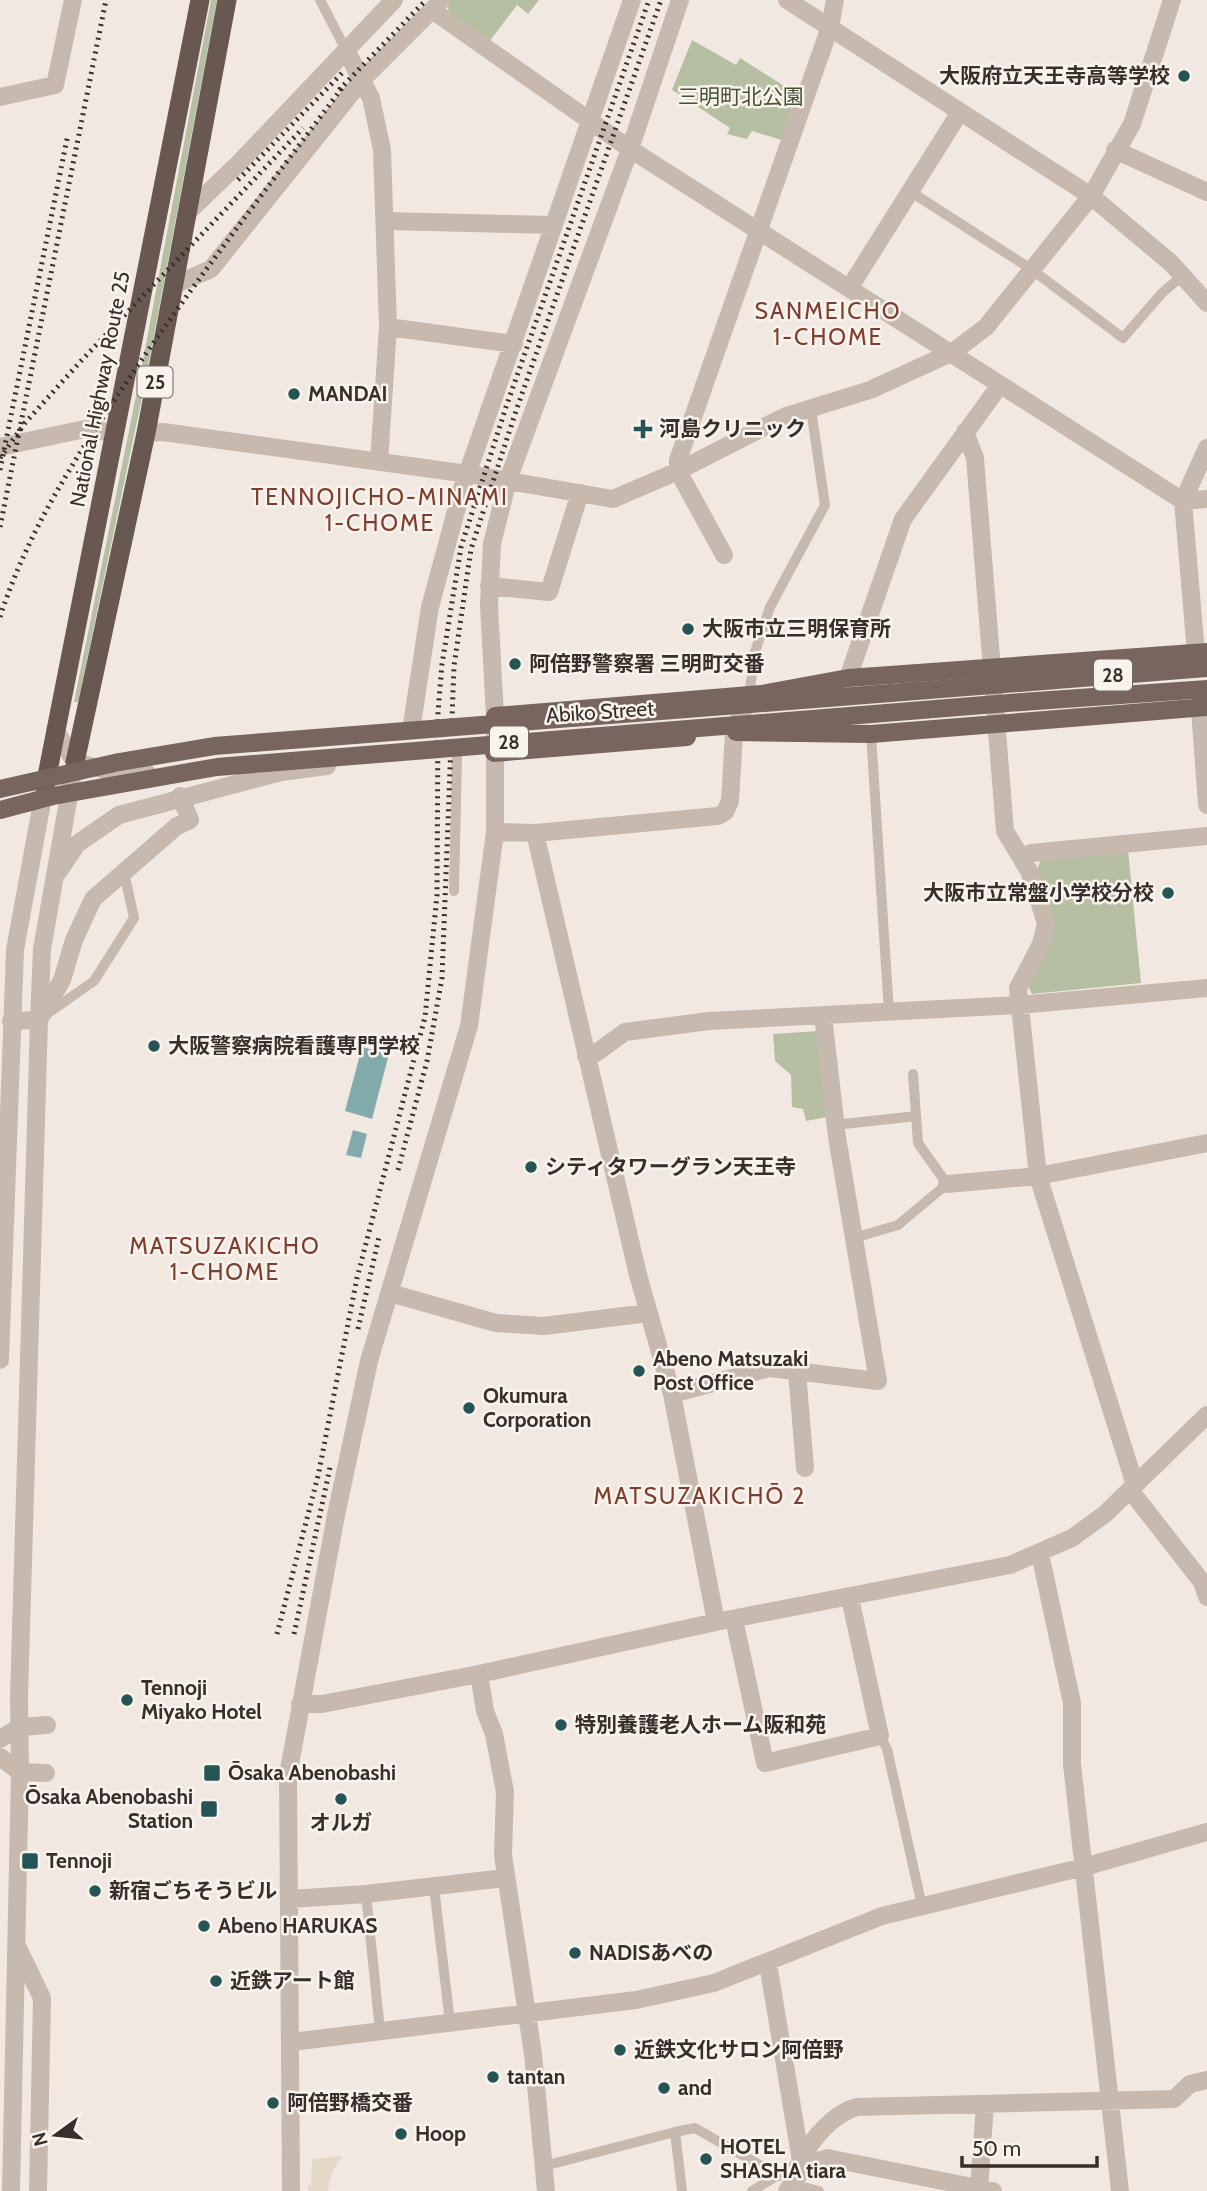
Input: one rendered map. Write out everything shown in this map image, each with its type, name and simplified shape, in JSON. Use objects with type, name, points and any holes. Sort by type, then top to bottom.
[{"type":"highway","name":"National Highway Route 25","points":[[45,786],[200,0]]},
{"type":"highway","name":"25","points":[[75,762],[146,433],[227,0]]},
{"type":"main road","points":[[495,716],[749,696],[848,678],[1202,652]]},
{"type":"main road","name":"Abiko Street","points":[[0,789],[119,762],[214,746],[1207,668]]},
{"type":"main road","name":"Abiko Street","points":[[0,810],[53,796],[217,767],[1207,689]]},
{"type":"main road","points":[[494,753],[583,748],[734,733],[811,731],[871,734],[1203,708]]},
{"type":"street","points":[[0,97],[55,85],[73,0]]},
{"type":"street","points":[[188,212],[240,162],[394,0]]},
{"type":"street","points":[[412,724],[430,607],[468,474],[632,0]]},
{"type":"street","points":[[291,2191],[288,1775],[366,1374],[469,1026],[495,832],[495,716],[489,586],[492,544],[508,480],[630,149],[680,0]]},
{"type":"street","points":[[787,0],[1091,196],[1126,223],[1207,303]]},
{"type":"street","points":[[724,555],[678,471],[678,460],[830,27],[835,0]]},
{"type":"street","points":[[146,433],[163,432],[468,474],[613,499],[678,471],[786,416],[870,390],[953,352],[986,327],[1091,196],[1132,124],[1172,0]]},
{"type":"street","points":[[174,285],[211,269],[362,80],[437,5],[630,149],[953,352],[1183,501],[1207,499]]},
{"type":"street","points":[[346,50],[371,98],[382,150],[387,221],[388,327],[379,463]]},
{"type":"street","points":[[850,287],[960,112]]},
{"type":"street","points":[[1115,150],[1207,192]]},
{"type":"street","points":[[387,221],[554,225]]},
{"type":"street","points":[[388,327],[514,344]]},
{"type":"street","points":[[848,678],[903,519],[1000,384]]},
{"type":"street","points":[[0,447],[85,429],[115,433]]},
{"type":"street","points":[[965,432],[975,458],[1005,831],[1038,891],[1046,923],[1041,944],[1018,988],[1038,1176],[1132,1488],[1202,1582],[1207,1597]]},
{"type":"street","points":[[1202,652],[1183,501],[1207,448]]},
{"type":"street","points":[[489,586],[549,592],[580,493]]},
{"type":"street","points":[[495,832],[535,833],[718,816],[725,812],[730,801],[734,733],[749,696]]},
{"type":"street","points":[[1203,708],[1207,805]]},
{"type":"street","points":[[0,1360],[15,950],[45,786],[75,762],[336,730],[495,716]]},
{"type":"street","points":[[11,2191],[38,1020],[42,949],[75,762],[55,730]]},
{"type":"street","points":[[75,762],[125,775],[281,772],[494,753]]},
{"type":"street","points":[[56,876],[77,844],[119,814],[180,796],[281,772]]},
{"type":"street","points":[[38,1020],[62,980],[74,940],[93,899],[166,835],[190,820],[180,796]]},
{"type":"street","points":[[535,833],[586,1056],[649,1313],[672,1394],[716,1622]]},
{"type":"street","points":[[1021,858],[1031,853],[1207,836]]},
{"type":"street","points":[[586,1056],[596,1053],[625,1032],[709,1021],[1019,1005],[1207,988]]},
{"type":"street","points":[[672,1394],[769,1368],[878,1381],[835,1125],[823,1016]]},
{"type":"street","points":[[11,1021],[38,1020]]},
{"type":"street","points":[[947,1184],[1038,1176],[1207,1143]]},
{"type":"street","points":[[390,1293],[496,1323],[544,1326],[649,1313]]},
{"type":"street","points":[[797,1372],[805,1468]]},
{"type":"street","points":[[300,1703],[322,1704],[478,1674],[716,1622],[1010,1565],[1072,1538],[1105,1514],[1207,1415]]},
{"type":"street","points":[[1040,1554],[1072,1703],[1072,1764],[1120,2191]]},
{"type":"street","points":[[734,1619],[765,1763],[880,1736],[850,1598]]},
{"type":"street","points":[[478,1674],[485,1711],[494,1734],[505,1792],[505,1878],[528,2014],[546,2191]]},
{"type":"street","points":[[0,1740],[20,1727],[47,1725]]},
{"type":"street","points":[[0,1757],[20,1772],[46,1773]]},
{"type":"street","points":[[292,2042],[528,2014],[662,1994],[714,1983],[768,1964],[882,1916],[1084,1867],[1207,1832]]},
{"type":"street","points":[[290,1899],[366,1894],[505,1878]]},
{"type":"street","points":[[17,1945],[43,1998],[38,2191]]},
{"type":"street","points":[[768,1964],[801,2161]]},
{"type":"street","points":[[786,2184],[799,2174],[806,2151],[842,2111],[857,2107],[1174,2099],[1190,2084],[1207,2080]]},
{"type":"street","points":[[801,2161],[811,2163],[827,2158],[986,2190],[985,2104]]},
{"type":"street","points":[[26,2191],[38,2170]]},
{"type":"lane","points":[[320,0],[346,50]]},
{"type":"lane","points":[[911,192],[1031,269],[1123,338],[1156,300],[1182,276]]},
{"type":"lane","points":[[749,696],[755,652],[770,607],[825,505],[811,409]]},
{"type":"lane","points":[[871,734],[889,1012]]},
{"type":"lane","points":[[454,891],[457,756]]},
{"type":"lane","points":[[38,1020],[94,981],[134,918],[124,872]]},
{"type":"lane","points":[[854,1238],[898,1225],[947,1184],[918,1143],[913,1074]]},
{"type":"lane","points":[[835,1125],[916,1116]]},
{"type":"lane","points":[[880,1736],[887,1749],[922,1906]]},
{"type":"lane","points":[[434,1887],[450,2022]]},
{"type":"lane","points":[[366,1894],[380,2031]]},
{"type":"lane","points":[[544,2166],[695,2128],[786,2184],[819,2191]]},
{"type":"lane","points":[[675,2132],[682,2191]]},
{"type":"lane","points":[[752,2191],[786,2184]]},
{"type":"green space","points":[[211,0],[217,0],[144,388],[78,702],[74,702],[138,386]]},
{"type":"green space","points":[[449,0],[539,0],[528,14],[517,5],[489,42],[448,12]]},
{"type":"green space","name":"三明町北公園","points":[[692,40],[736,65],[740,58],[797,94],[781,140],[752,131],[747,139],[727,134],[730,128],[672,90]]},
{"type":"green space","points":[[1128,850],[1141,983],[1032,994],[1026,983],[1045,954],[1052,929],[1049,903],[1037,870],[1041,859]]},
{"type":"green space","points":[[818,1031],[827,1117],[806,1121],[803,1109],[792,1107],[791,1075],[775,1061],[773,1034]]},
{"type":"shaded area","points":[[343,2156],[332,2172],[328,2191],[308,2191],[308,2185],[311,2185],[312,2159]]},
{"type":"water","points":[[362,1047],[389,1054],[372,1119],[345,1111]]},
{"type":"water","points":[[353,1130],[367,1134],[361,1158],[346,1155]]},
{"type":"railway","points":[[0,527],[106,0]]},
{"type":"railway","points":[[339,90],[426,0]]},
{"type":"railway","points":[[277,1634],[318,1476],[357,1278],[425,1017],[437,895],[438,712],[442,664],[461,547],[506,407],[649,0]]},
{"type":"railway","points":[[398,1170],[427,1061],[442,978],[454,666],[471,549],[516,411],[661,0]]},
{"type":"railway","points":[[238,180],[345,70]]},
{"type":"railway","points":[[0,617],[11,585],[39,524],[90,436],[181,304],[345,84]]},
{"type":"railway","points":[[0,458],[25,423],[80,362],[303,128]]},
{"type":"railway","points":[[0,470],[68,134]]},
{"type":"railway","points":[[358,1329],[379,1237]]},
{"type":"railway","points":[[294,1634],[331,1463]]},
{"type":"place","name":"大阪府立天王寺高等学校","points":[[1184,76]]},
{"type":"place","name":"MANDAI","points":[[294,394]]},
{"type":"place","name":"河島クリニック","points":[[643,429]]},
{"type":"place","name":"大阪市立三明保育所","points":[[688,629]]},
{"type":"place","name":"阿倍野警察署 三明町交番","points":[[515,664]]},
{"type":"place","name":"大阪市立常盤小学校分校","points":[[1168,893]]},
{"type":"place","name":"大阪警察病院看護専門学校","points":[[154,1046]]},
{"type":"place","name":"シティタワーグラン天王寺","points":[[531,1167]]},
{"type":"place","name":"Abeno Matsuzaki Post Office","points":[[639,1371]]},
{"type":"place","name":"Okumura Corporation","points":[[469,1408]]},
{"type":"place","name":"Tennoji Miyako Hotel","points":[[127,1700]]},
{"type":"place","name":"特別養護老人ホーム阪和苑","points":[[561,1725]]},
{"type":"place","name":"Ōsaka Abenobashi","points":[[212,1773]]},
{"type":"place","name":"オルガ","points":[[341,1799]]},
{"type":"place","name":"Ōsaka Abenobashi Station","points":[[209,1809]]},
{"type":"place","name":"Tennoji","points":[[30,1861]]},
{"type":"place","name":"新宿ごちそうビル","points":[[95,1891]]},
{"type":"place","name":"Abeno HARUKAS","points":[[204,1926]]},
{"type":"place","name":"NADISあべの","points":[[575,1953]]},
{"type":"place","name":"近鉄アート館","points":[[216,1981]]},
{"type":"place","name":"近鉄文化サロン阿倍野","points":[[620,2050]]},
{"type":"place","name":"tantan","points":[[493,2077]]},
{"type":"place","name":"and","points":[[664,2088]]},
{"type":"place","name":"阿倍野橋交番","points":[[273,2103]]},
{"type":"place","name":"Hoop","points":[[401,2134]]},
{"type":"place","name":"HOTEL SHASHA tiara","points":[[706,2159]]},
{"type":"district","name":"SANMEICHO 1-CHOME","points":[[828,324]]},
{"type":"district","name":"TENNOJICHO-MINAMI 1-CHOME","points":[[380,510]]},
{"type":"district","name":"MATSUZAKICHO 1-CHOME","points":[[225,1259]]},
{"type":"district","name":"MATSUZAKICHŌ 2","points":[[700,1496]]}]
